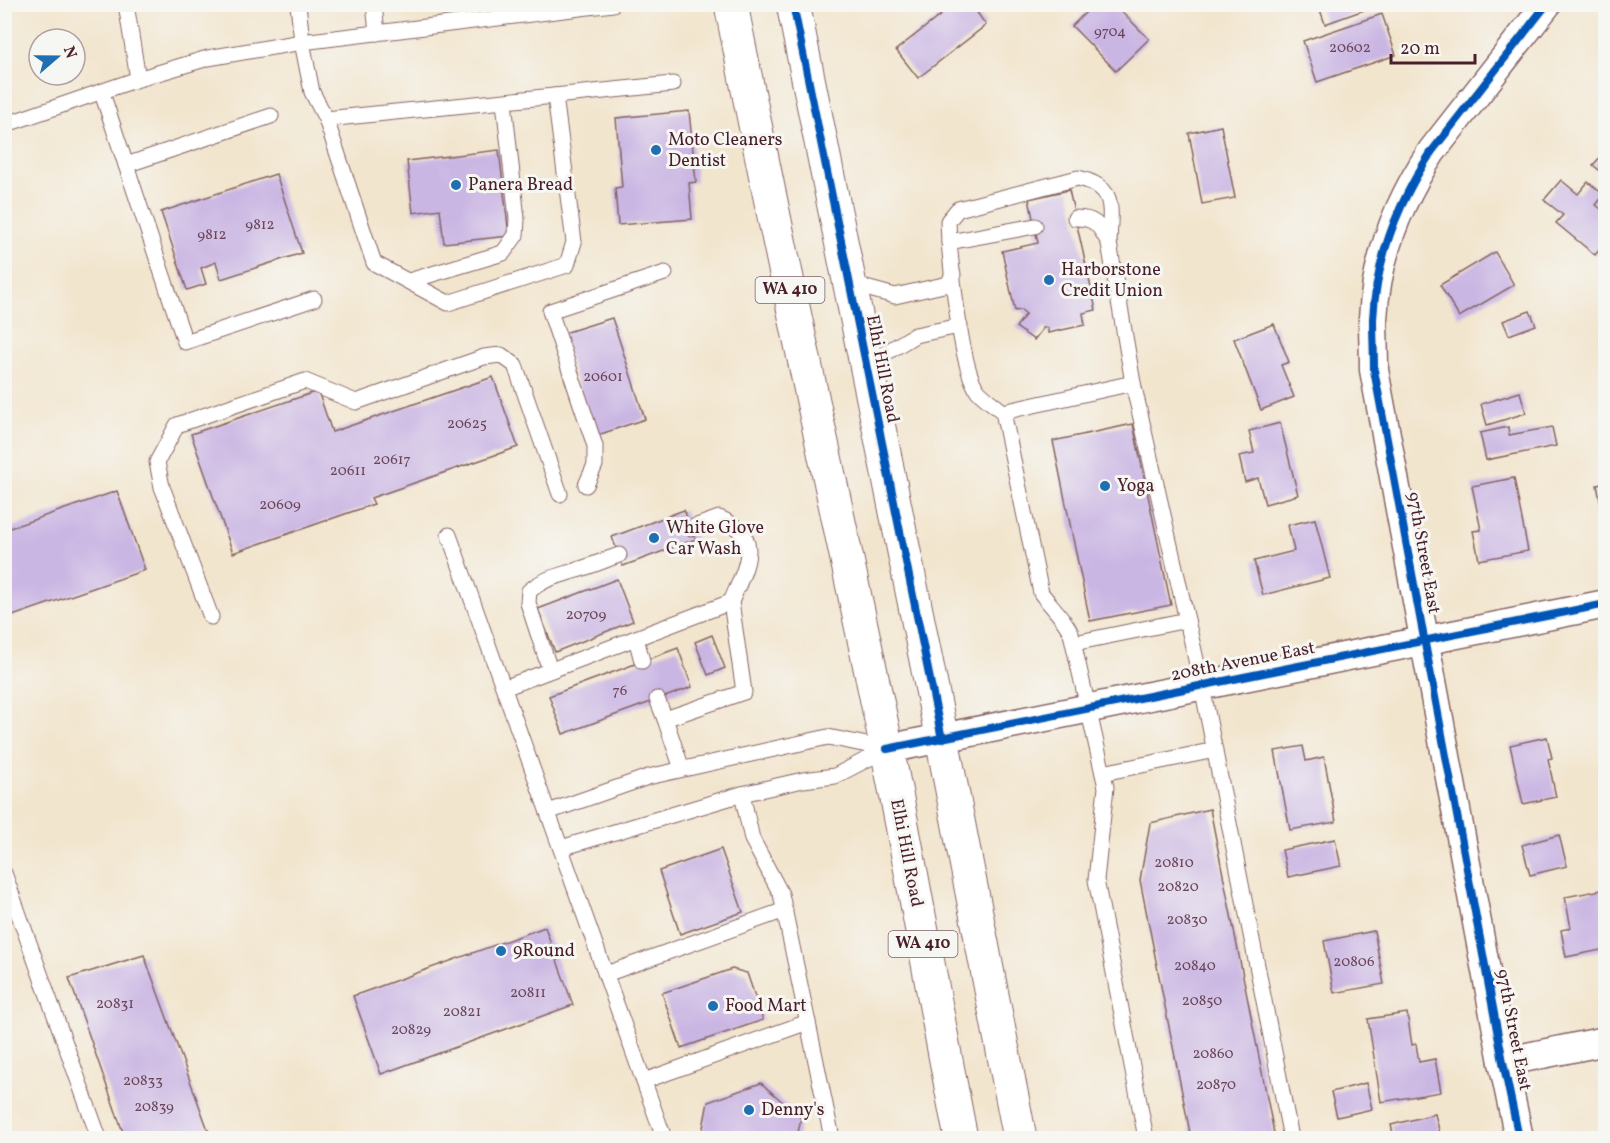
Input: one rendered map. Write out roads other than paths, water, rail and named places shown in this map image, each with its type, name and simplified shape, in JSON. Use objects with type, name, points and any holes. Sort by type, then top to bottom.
[{"type":"main road","name":"Elhi Hill Road","points":[[731,4],[887,749],[961,1138]]},
{"type":"main road","name":"Elhi Hill Road","points":[[793,4],[1021,1138]]},
{"type":"street","name":"97th Street East","points":[[1519,1138],[1374,370],[1373,318],[1380,268],[1396,218],[1418,173],[1537,8]]},
{"type":"street","name":"208th Avenue East","points":[[887,749],[1605,604]]},
{"type":"street","points":[[1503,1062],[1605,1041]]},
{"type":"lane","points":[[126,4],[138,80]]},
{"type":"lane","points":[[298,4],[302,42],[312,92],[326,120],[374,263],[448,303],[567,265],[574,242],[555,96]]},
{"type":"lane","points":[[374,4],[376,33]]},
{"type":"lane","points":[[4,125],[208,58],[302,42],[613,4]]},
{"type":"lane","points":[[326,120],[673,84]]},
{"type":"lane","points":[[102,93],[185,342],[314,299]]},
{"type":"lane","points":[[409,281],[503,254],[516,235],[517,219],[504,102]]},
{"type":"lane","points":[[126,165],[271,116]]},
{"type":"lane","points":[[1146,1138],[1096,880],[1106,787],[1103,773],[1071,633],[1065,620],[1055,612],[1041,593],[1003,412],[978,390],[970,376],[960,326],[949,242],[948,221],[958,209],[1078,178],[1093,182],[1104,189],[1110,205],[1109,243],[1133,384],[1202,686],[1291,1138]]},
{"type":"lane","points":[[1076,218],[1086,218],[1098,224],[1109,243]]},
{"type":"lane","points":[[949,242],[1035,226]]},
{"type":"lane","points":[[586,485],[595,465],[595,446],[550,311],[665,273]]},
{"type":"lane","points":[[850,284],[895,296],[948,284],[952,274]]},
{"type":"lane","points":[[866,365],[915,335],[960,326]]},
{"type":"lane","points":[[211,617],[162,487],[158,462],[177,425],[305,381],[356,402],[484,357],[501,355],[515,365],[560,494]]},
{"type":"lane","points":[[1003,412],[1133,384]]},
{"type":"lane","points":[[665,719],[744,692],[731,602],[750,554],[745,538],[735,524],[719,518],[691,528]]},
{"type":"lane","points":[[449,535],[664,1138]]},
{"type":"lane","points":[[550,670],[528,603],[529,591],[538,583],[553,576],[576,571],[619,555]]},
{"type":"lane","points":[[504,688],[731,602]]},
{"type":"lane","points":[[1074,643],[1187,620]]},
{"type":"lane","points":[[636,638],[642,661]]},
{"type":"lane","points":[[657,699],[682,769]]},
{"type":"lane","points":[[548,812],[648,777],[828,737],[887,749]]},
{"type":"lane","points":[[561,848],[742,794],[804,780],[835,776],[887,749]]},
{"type":"lane","points":[[1103,773],[1215,750]]},
{"type":"lane","points":[[742,794],[752,839],[781,894],[832,1138]]},
{"type":"lane","points":[[4,873],[99,1138]]},
{"type":"lane","points":[[606,974],[785,910]]},
{"type":"lane","points":[[644,1081],[808,1022]]},
{"type":"place","name":"Moto Cleaners Dentist","points":[[656,150]]},
{"type":"place","name":"Panera Bread","points":[[456,185]]},
{"type":"place","name":"Harborstone Credit Union","points":[[1049,280]]},
{"type":"place","name":"Yoga","points":[[1105,486]]},
{"type":"place","name":"White Glove Car Wash","points":[[654,538]]},
{"type":"place","name":"9Round","points":[[501,951]]},
{"type":"place","name":"Food Mart","points":[[713,1006]]},
{"type":"place","name":"Denny's","points":[[749,1110]]}]
